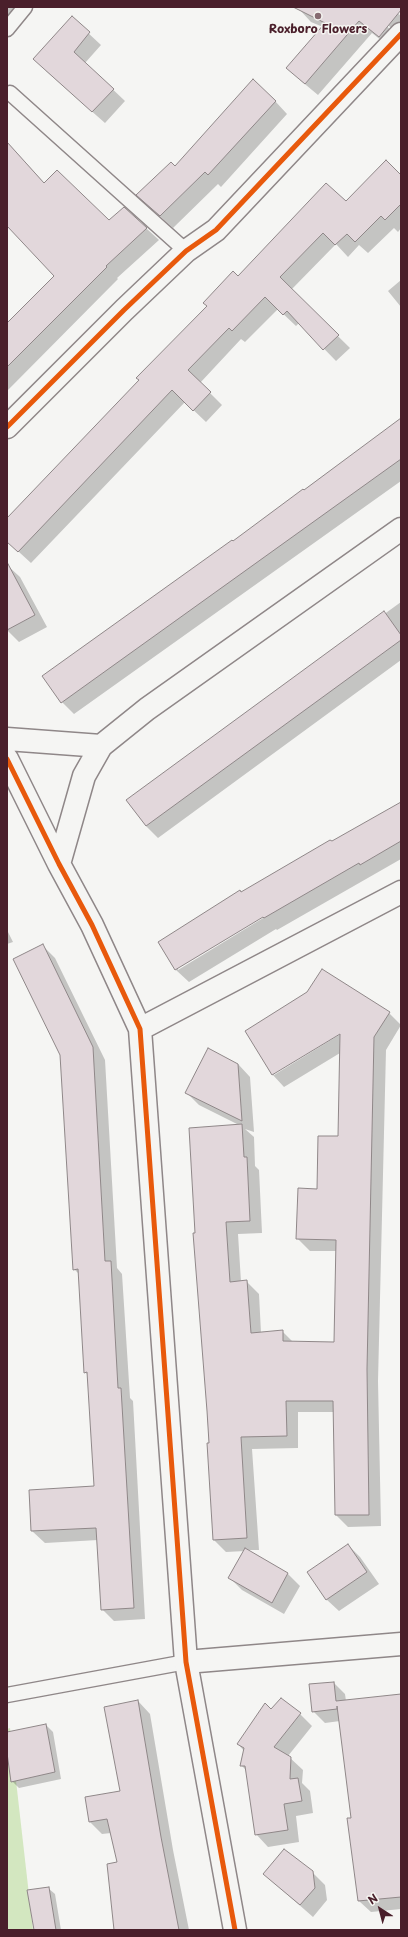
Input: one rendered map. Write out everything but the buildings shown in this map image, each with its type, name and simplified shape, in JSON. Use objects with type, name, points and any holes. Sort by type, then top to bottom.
[{"type":"street","points":[[7,426],[186,251],[216,230],[401,34]]},
{"type":"street","points":[[59,864],[84,776],[101,746],[146,709],[401,529]]},
{"type":"street","points":[[7,739],[101,746]]},
{"type":"street","points":[[7,759],[59,864],[92,925],[140,1029],[186,1662],[235,1930]]},
{"type":"street","points":[[140,1029],[401,892]]},
{"type":"street","points":[[186,1662],[401,1644]]},
{"type":"lane","points":[[7,30],[25,7]]},
{"type":"lane","points":[[10,93],[186,251]]},
{"type":"lane","points":[[7,1695],[186,1662]]},
{"type":"green space","points":[[10,1728],[33,1930],[7,1930],[7,1729]]},
{"type":"cycle path","points":[[7,427],[124,310],[186,251],[216,230],[401,34]]},
{"type":"cycle path","points":[[7,759],[59,864],[92,925],[140,1029],[186,1662],[235,1930]]},
{"type":"place","name":"Roxboro Flowers","points":[[318,16]]}]
